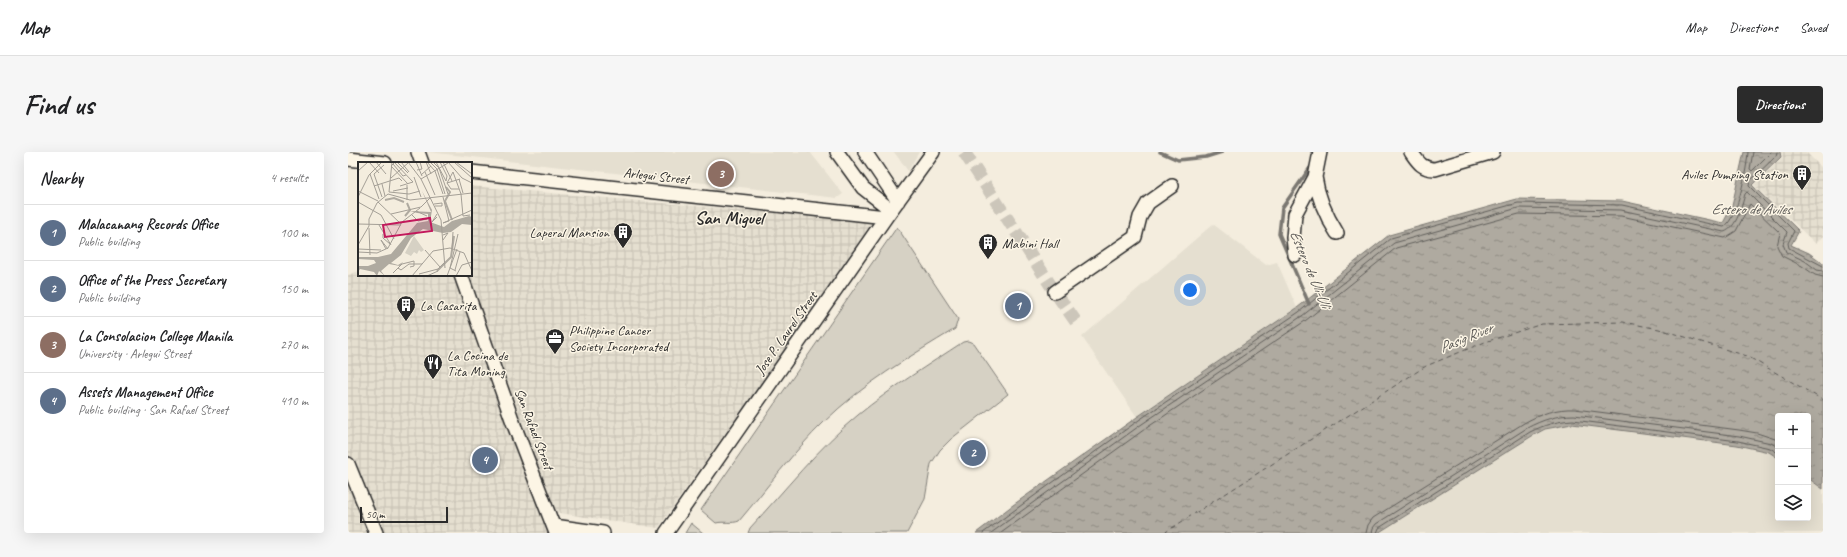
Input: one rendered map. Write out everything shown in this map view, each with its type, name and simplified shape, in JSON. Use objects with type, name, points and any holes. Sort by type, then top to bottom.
[{"type":"street","points":[[418,152],[422,162]]},
{"type":"street","points":[[837,152],[863,188],[892,209]]},
{"type":"street","points":[[865,152],[892,209]]},
{"type":"street","name":"Jose P. Laurel Street","points":[[666,533],[933,152]]},
{"type":"street","points":[[1295,255],[1293,238],[1295,214],[1315,177],[1320,152]]},
{"type":"street","points":[[1411,152],[1420,165],[1427,169],[1435,169],[1493,152]]},
{"type":"street","points":[[348,159],[376,162]]},
{"type":"street","name":"Arlegui Street","points":[[472,172],[892,209]]},
{"type":"street","points":[[1315,177],[1317,191],[1326,215],[1337,233]]},
{"type":"street","points":[[1055,292],[1135,237],[1140,217],[1148,203],[1172,186]]},
{"type":"street","name":"San Rafael Street","points":[[461,276],[514,425],[555,529],[603,533]]},
{"type":"street","points":[[348,464],[376,533]]},
{"type":"shaded area","points":[[428,152],[810,152],[843,194],[837,198]]},
{"type":"shaded area","points":[[894,152],[919,152],[908,171]]},
{"type":"shaded area","points":[[1781,152],[1806,152],[1823,169],[1823,236],[1816,244],[1754,185],[1783,157]]},
{"type":"shaded area","points":[[472,186],[875,222],[658,528],[540,510],[548,533],[348,533],[348,275],[358,271],[358,276],[472,276]]},
{"type":"shaded area","points":[[1213,224],[1266,265],[1277,262],[1297,308],[1137,417],[1082,337]]},
{"type":"shaded area","points":[[897,227],[958,319],[955,329],[870,383],[839,408],[802,445],[739,521],[716,523],[701,510]]},
{"type":"shaded area","points":[[968,341],[973,343],[1008,394],[951,439],[940,450],[931,464],[925,499],[907,533],[748,533],[750,528],[802,470],[843,428],[896,386],[963,342]]},
{"type":"shaded area","points":[[1572,424],[1737,445],[1769,452],[1775,456],[1775,521],[1811,521],[1811,480],[1823,489],[1823,533],[1378,533],[1545,429]]},
{"type":"shaded area","points":[[691,523],[703,533],[685,533]]},
{"type":"water","points":[[1744,152],[1780,152],[1781,157],[1752,185],[1799,231],[1791,245],[1809,253],[1823,263],[1823,489],[1811,480],[1811,413],[1775,413],[1775,456],[1769,452],[1737,445],[1572,424],[1545,429],[1378,533],[976,533],[1137,417],[1297,308],[1389,235],[1517,199],[1622,201],[1723,223],[1732,206]]},
{"type":"waterway","name":"Estero de Uli-Uli","points":[[1160,152],[1178,160],[1206,157],[1222,152]]},
{"type":"waterway","name":"Estero de Uli-Uli","points":[[1309,304],[1279,234],[1282,208],[1314,162],[1312,152]]},
{"type":"ferry route","points":[[1164,533],[1426,366],[1485,342],[1542,324],[1623,322],[1659,329],[1747,356],[1823,400]]},
{"type":"tunnel","points":[[964,152],[1055,292],[1079,326]]},
{"type":"place","name":"La Consolacion College Manila","points":[[721,174]]},
{"type":"place","name":"Aviles Pumping Station","points":[[1802,191]]},
{"type":"place","name":"Laperal Mansion","points":[[623,249]]},
{"type":"place","name":"Mabini Hall","points":[[988,260]]},
{"type":"place","name":"Malacanang Records Office","points":[[1018,306]]},
{"type":"place","name":"La Casarita","points":[[406,322]]},
{"type":"place","name":"Philippine Cancer Society Incorporated","points":[[555,355]]},
{"type":"place","name":"La Cocina de Tita Moning","points":[[433,380]]},
{"type":"place","name":"Office of the Press Secretary","points":[[973,453]]},
{"type":"place","name":"Assets Management Office","points":[[485,460]]},
{"type":"district","name":"San Miguel","points":[[729,218]]},
{"type":"water label","name":"Estero de Aviles","points":[[1751,209]]},
{"type":"water label","name":"Pasig River","points":[[1466,338]]}]
